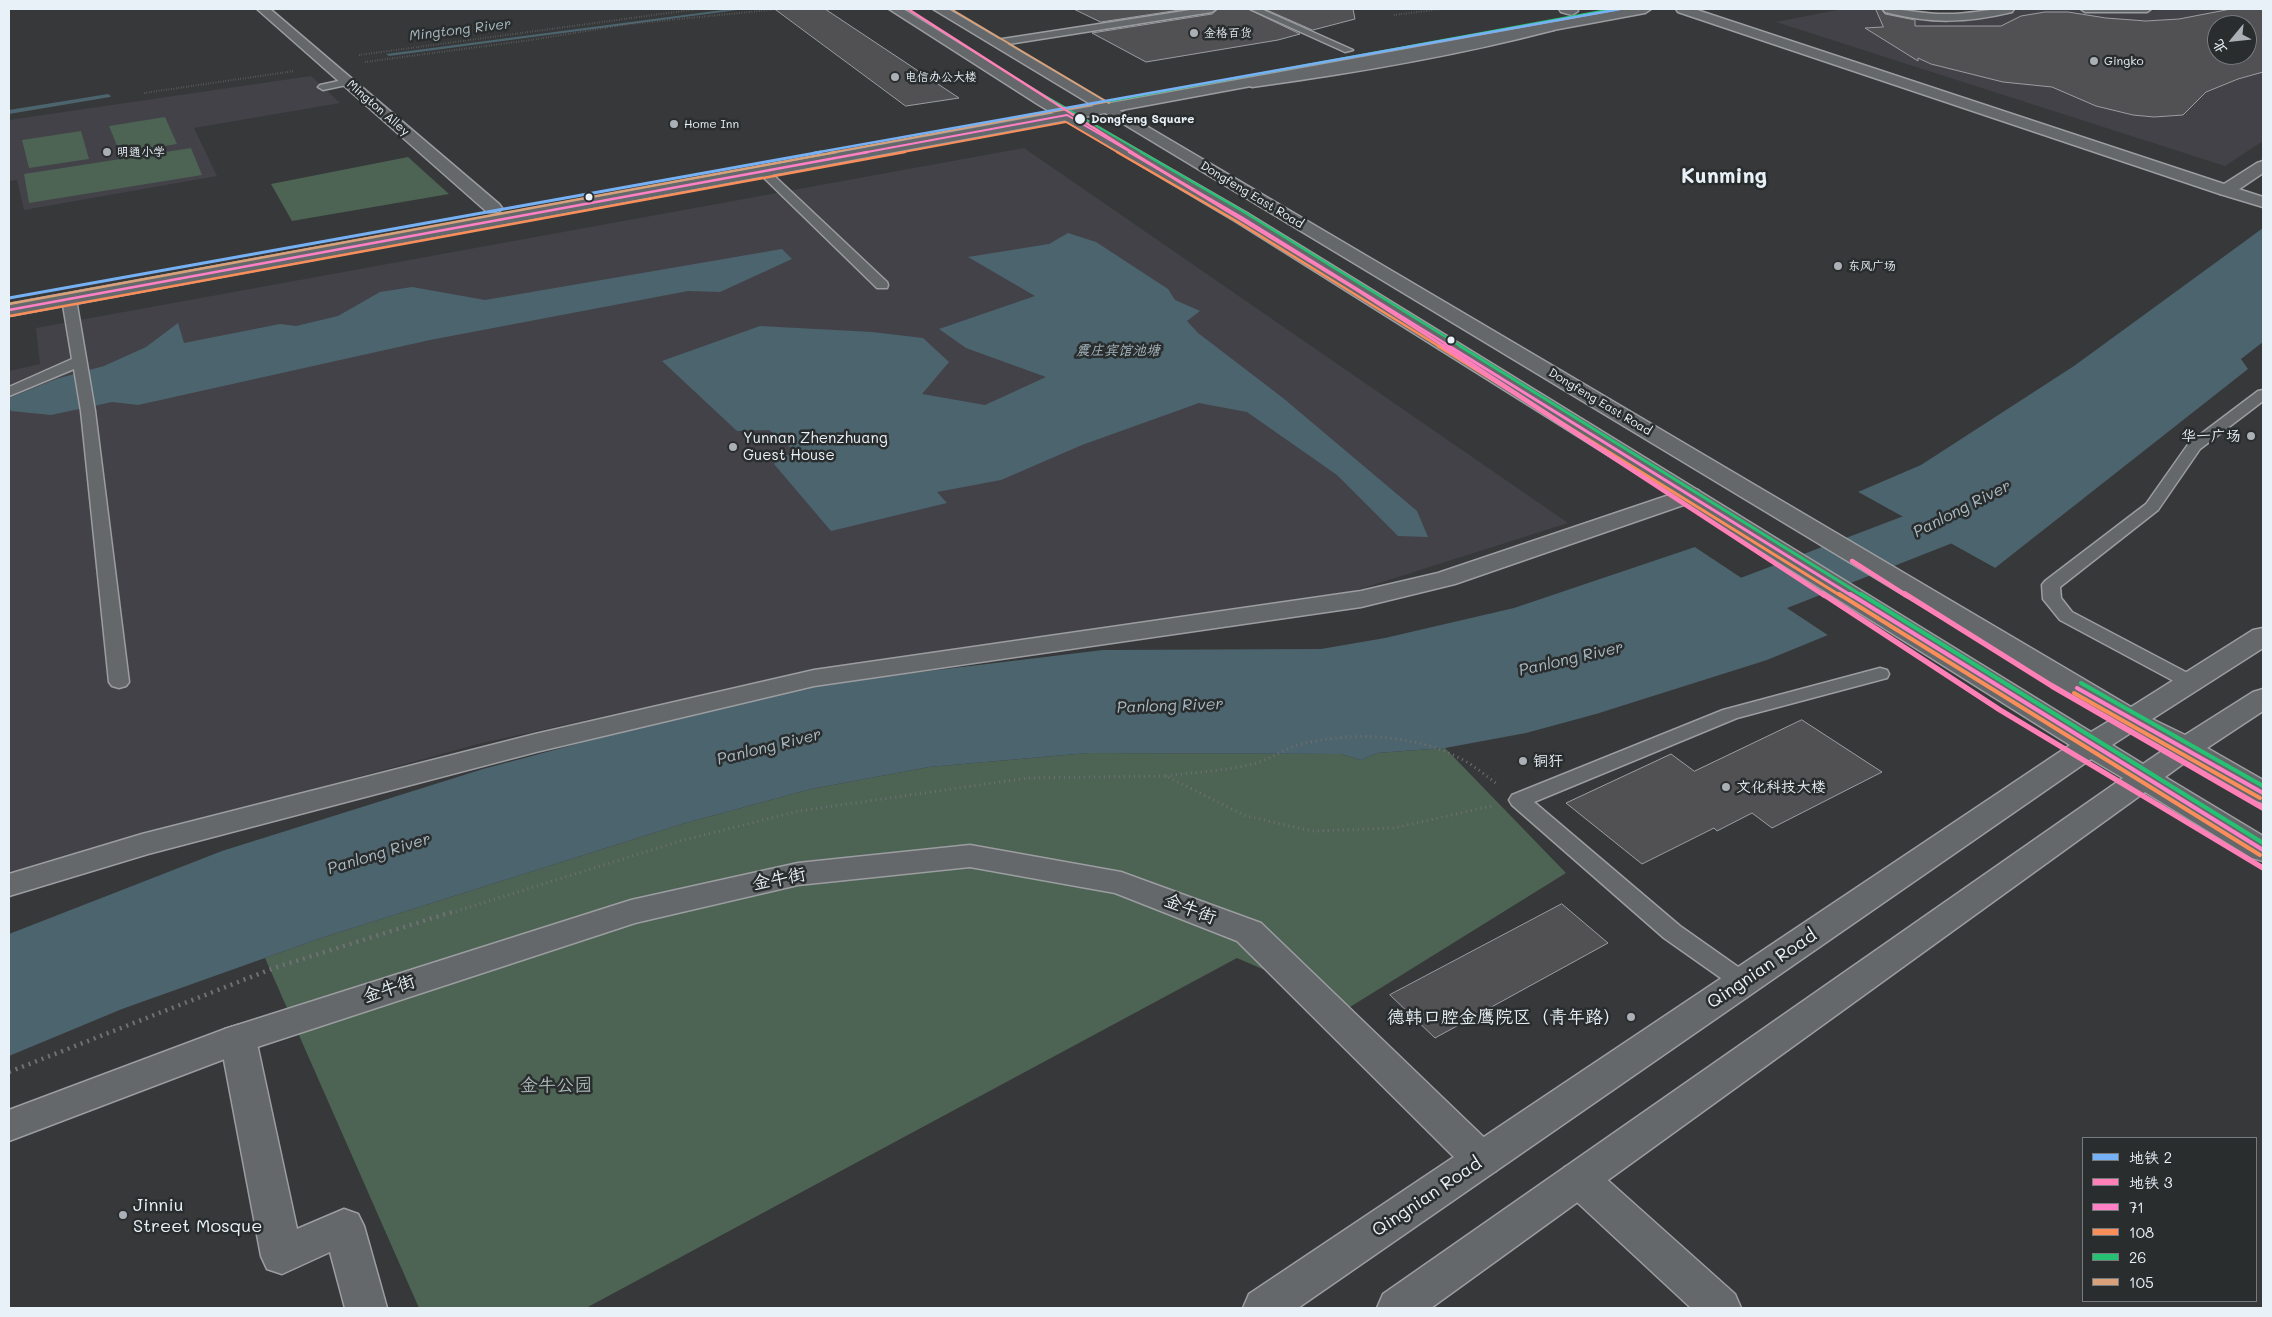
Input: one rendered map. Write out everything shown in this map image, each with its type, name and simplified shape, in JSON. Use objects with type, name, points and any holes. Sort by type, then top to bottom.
[{"type":"main road","name":"Mington Alley","points":[[263,9],[493,208]]},
{"type":"main road","name":"Dongfeng East Road","points":[[895,9],[1044,102],[1241,217],[2091,746],[2263,850]]},
{"type":"main road","name":"Dongfeng East Road","points":[[939,9],[2130,719],[2186,748],[2263,793]]},
{"type":"main road","points":[[9,293],[738,164],[847,139],[1082,95],[1574,12],[1645,9]]},
{"type":"main road","points":[[1682,9],[2263,202]]},
{"type":"main road","points":[[1889,9],[1932,19],[1985,15],[2008,9]]},
{"type":"main road","points":[[9,310],[1199,91],[1574,12]]},
{"type":"main road","points":[[2226,190],[2263,166]]},
{"type":"main road","points":[[9,885],[142,845],[535,743],[814,678],[1361,599],[1446,579],[1690,495]]},
{"type":"main road","name":"Qingnian Road","points":[[1264,1308],[2130,719],[2263,636]]},
{"type":"main road","points":[[1398,1308],[2186,748],[2263,698]]},
{"type":"main road","name":"金牛街","points":[[9,1126],[238,1039],[631,912],[798,874],[970,856],[1121,883],[1249,932],[1482,1160]]},
{"type":"main road","points":[[238,1039],[282,1256],[344,1226],[366,1308]]},
{"type":"main road","points":[[1579,1178],[1720,1308]]},
{"type":"lane","points":[[996,43],[1212,9]]},
{"type":"lane","points":[[1254,9],[1348,50]]},
{"type":"lane","points":[[2085,9],[2147,9]]},
{"type":"lane","points":[[323,86],[348,82]]},
{"type":"lane","points":[[764,172],[882,285]]},
{"type":"lane","points":[[69,299],[88,410],[119,682]]},
{"type":"lane","points":[[9,392],[80,365]]},
{"type":"lane","points":[[2190,682],[2066,616],[2052,599],[2051,585],[2152,507],[2194,446],[2263,394]]},
{"type":"lane","points":[[1743,982],[1672,932],[1519,800],[1730,714],[1880,674]]},
{"type":"path","points":[[144,93],[327,63],[698,9]]},
{"type":"path","points":[[327,63],[521,41],[629,24],[780,9]]},
{"type":"path","points":[[1394,15],[1441,9]]},
{"type":"path","points":[[1166,776],[1256,763],[1277,752],[1301,744],[1326,739],[1353,737],[1382,738],[1411,742],[1465,760],[1519,800]]},
{"type":"shaded area","points":[[1842,9],[1907,9],[1940,18],[1985,19],[2002,9],[2090,9],[2137,12],[2172,9],[2263,9],[2263,141],[2225,166],[1776,22]]},
{"type":"shaded area","name":"明通小学","points":[[311,76],[340,103],[194,128],[217,176],[24,210],[17,180],[9,181],[9,120]]},
{"type":"shaded area","name":"Yunnan Zhenzhuang Guest House","points":[[1024,148],[1568,523],[1354,591],[1070,632],[754,683],[478,744],[9,873],[9,371],[40,364],[36,328]]},
{"type":"green space","points":[[165,117],[177,144],[120,153],[109,126]]},
{"type":"green space","points":[[81,131],[89,159],[29,168],[22,140]]},
{"type":"green space","points":[[191,148],[202,175],[29,203],[24,174]]},
{"type":"green space","points":[[408,157],[449,194],[292,221],[271,184]]},
{"type":"green space","name":"金牛公园","points":[[1445,748],[1566,873],[1350,1007],[1237,958],[586,1308],[419,1308],[265,958],[321,938],[682,824],[811,789],[929,767],[1088,753],[1341,754],[1361,760],[1377,753]]},
{"type":"water","points":[[2263,228],[2263,342],[2241,359],[2248,369],[1995,568],[1858,492],[1921,465],[2074,366]]},
{"type":"water","name":"震庄宾馆池塘","points":[[1068,233],[1096,242],[1168,289],[1175,300],[1200,311],[1187,321],[1198,333],[1283,398],[1417,511],[1428,537],[1398,536],[1337,475],[1247,412],[1199,403],[1082,445],[1001,480],[937,492],[947,503],[831,531],[774,464],[777,458],[796,452],[769,430],[737,431],[662,361],[760,326],[872,332],[923,338],[949,362],[922,394],[985,405],[1046,377],[966,348],[939,329],[1035,296],[968,257],[1049,244]]},
{"type":"water","points":[[782,249],[792,259],[720,292],[688,291],[430,340],[138,405],[112,402],[51,415],[11,411],[9,406],[9,398],[56,379],[104,366],[146,347],[178,323],[184,343],[280,324],[296,326],[338,316],[380,292],[412,287],[485,300]]},
{"type":"water","points":[[1695,547],[1828,635],[1767,660],[1596,714],[1526,733],[1445,748],[1377,753],[1361,760],[1341,754],[1088,753],[929,767],[811,789],[682,824],[321,938],[122,1009],[9,1056],[9,934],[222,851],[483,769],[659,722],[821,684],[1103,650],[1321,649],[1385,638],[1514,608]]},
{"type":"pier","points":[[1856,492],[1858,492],[1995,568],[1992,569]]},
{"type":"pier","points":[[1698,546],[1829,633],[1830,635],[1695,547]]},
{"type":"building","points":[[775,9],[825,9],[959,98],[906,106]]},
{"type":"building","points":[[1074,9],[1186,9],[1101,22]]},
{"type":"building","name":"金格百货","points":[[1218,9],[1248,9],[1300,34],[1278,40],[1146,62],[1092,33],[1212,14]]},
{"type":"building","points":[[1265,9],[1353,9],[1355,19],[1313,30]]},
{"type":"building","name":"Gingko","points":[[1876,9],[1881,9],[1885,14],[1915,20],[1915,26],[2001,26],[2021,16],[2045,12],[2068,12],[2106,18],[2146,21],[2179,19],[2231,9],[2263,9],[2263,72],[2238,79],[2206,92],[2183,115],[2154,117],[2133,115],[2096,106],[2052,87],[2003,82],[1931,64],[1918,58],[1918,61],[1865,28],[1883,27]]},
{"type":"building","name":"文化科技大楼","points":[[1802,720],[1882,772],[1772,828],[1752,813],[1717,831],[1714,828],[1642,864],[1566,803],[1671,754],[1694,771]]},
{"type":"building","points":[[1562,904],[1608,943],[1435,1038],[1390,995]]},
{"type":"waterway","name":"Mingtong River","points":[[389,54],[742,9]]},
{"type":"waterway","name":"Mingtong River","points":[[9,112],[108,96]]},
{"type":"waterway","name":"Panlong River","points":[[1668,630],[1932,528],[2016,481]]},
{"type":"metro line","name":"3","points":[[908,9],[1127,149],[1357,290],[2000,710],[2263,868]]},
{"type":"metro line","name":"2","points":[[9,298],[1620,9]]},
{"type":"metro line","name":"3","points":[[1852,561],[2052,686],[2263,808]]},
{"type":"transit line","name":"105","points":[[951,9],[1109,103]]},
{"type":"transit line","name":"26","points":[[1105,102],[1612,9]]},
{"type":"transit line","name":"26","points":[[1047,97],[1244,212],[2263,843]]},
{"type":"transit line","name":"105","points":[[9,304],[1105,102]]},
{"type":"transit line","name":"71","points":[[9,310],[1067,115],[1241,217],[2263,850]]},
{"type":"transit line","name":"108","points":[[10,316],[1066,122],[1238,222],[2260,855]]},
{"type":"transit line","name":"26","points":[[2081,683],[2263,786]]},
{"type":"transit line","name":"71","points":[[2077,688],[2263,793]]},
{"type":"transit line","name":"108","points":[[2074,693],[2260,798]]},
{"type":"place","name":"金格百货","points":[[1194,33]]},
{"type":"place","name":"Gingko","points":[[2094,61]]},
{"type":"place","name":"电信办公大楼","points":[[895,77]]},
{"type":"place","name":"Dongfeng Square","points":[[1080,119]]},
{"type":"place","name":"Home Inn","points":[[674,124]]},
{"type":"place","name":"明通小学","points":[[107,152]]},
{"type":"place","name":"东风广场","points":[[1838,266]]},
{"type":"place","name":"华一广场","points":[[2251,436]]},
{"type":"place","name":"Yunnan Zhenzhuang Guest House","points":[[733,447]]},
{"type":"place","name":"铜犴","points":[[1523,761]]},
{"type":"place","name":"文化科技大楼","points":[[1726,787]]},
{"type":"place","name":"德韩口腔金鹰院区（青年路）","points":[[1631,1017]]},
{"type":"place","name":"Jinniu Street Mosque","points":[[123,1215]]},
{"type":"district","name":"Kunming","points":[[1724,177]]}]
